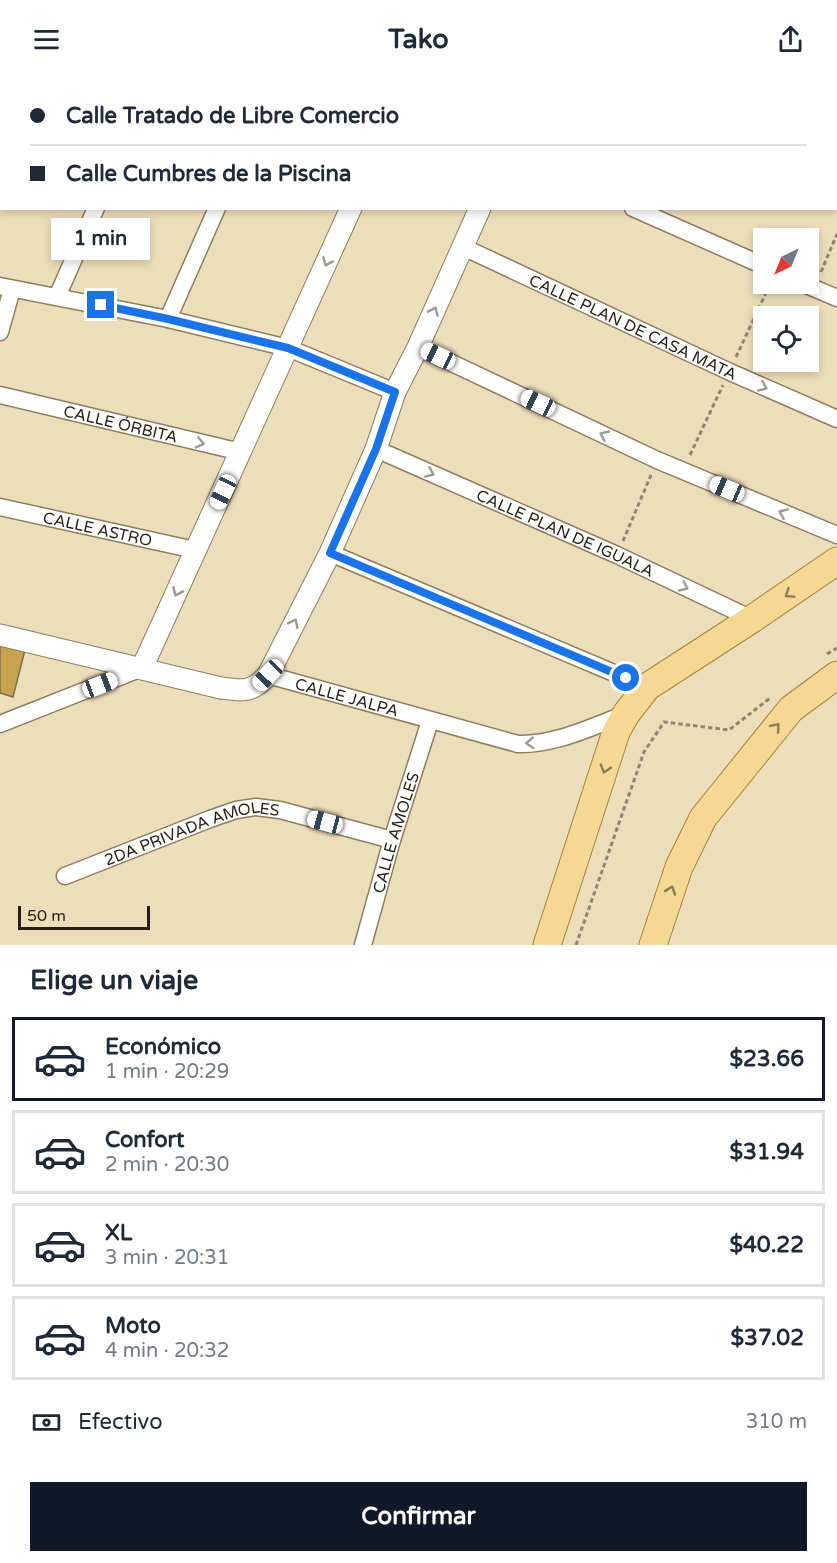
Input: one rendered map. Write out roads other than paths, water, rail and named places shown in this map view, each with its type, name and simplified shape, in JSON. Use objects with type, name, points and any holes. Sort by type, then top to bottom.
[{"type":"main road","points":[[547,945],[616,732],[626,714],[647,687],[837,561]]},
{"type":"main road","points":[[653,945],[679,867],[703,818],[791,709],[837,675]]},
{"type":"street","points":[[57,297],[95,210]]},
{"type":"street","points":[[168,319],[216,210]]},
{"type":"street","points":[[0,724],[8,715],[142,668],[350,210]]},
{"type":"street","points":[[0,636],[221,688],[247,691],[258,686],[268,675],[330,553],[376,449],[395,392],[418,347],[479,210]]},
{"type":"street","points":[[638,210],[753,261]]},
{"type":"street","name":"CALLE PLAN DE CASA MATA","points":[[463,247],[719,367],[837,419]]},
{"type":"street","points":[[0,332],[6,287],[168,319],[288,348],[395,392]]},
{"type":"street","points":[[819,290],[837,298]]},
{"type":"street","points":[[418,347],[657,460],[837,536]]},
{"type":"street","name":"CALLE ÓRBITA","points":[[0,395],[241,452]]},
{"type":"street","name":"CALLE PLAN DE IGUALA","points":[[376,449],[617,555],[752,619]]},
{"type":"street","name":"CALLE ASTRO","points":[[0,507],[195,550]]},
{"type":"street","points":[[330,553],[647,687]]},
{"type":"street","name":"CALLE JALPA","points":[[268,675],[518,744],[553,741],[626,714]]},
{"type":"street","name":"CALLE AMOLES","points":[[363,945],[392,840],[429,721]]},
{"type":"street","name":"2DA PRIVADA AMOLES","points":[[65,876],[210,819],[236,810],[256,807],[280,810],[392,840]]}]
